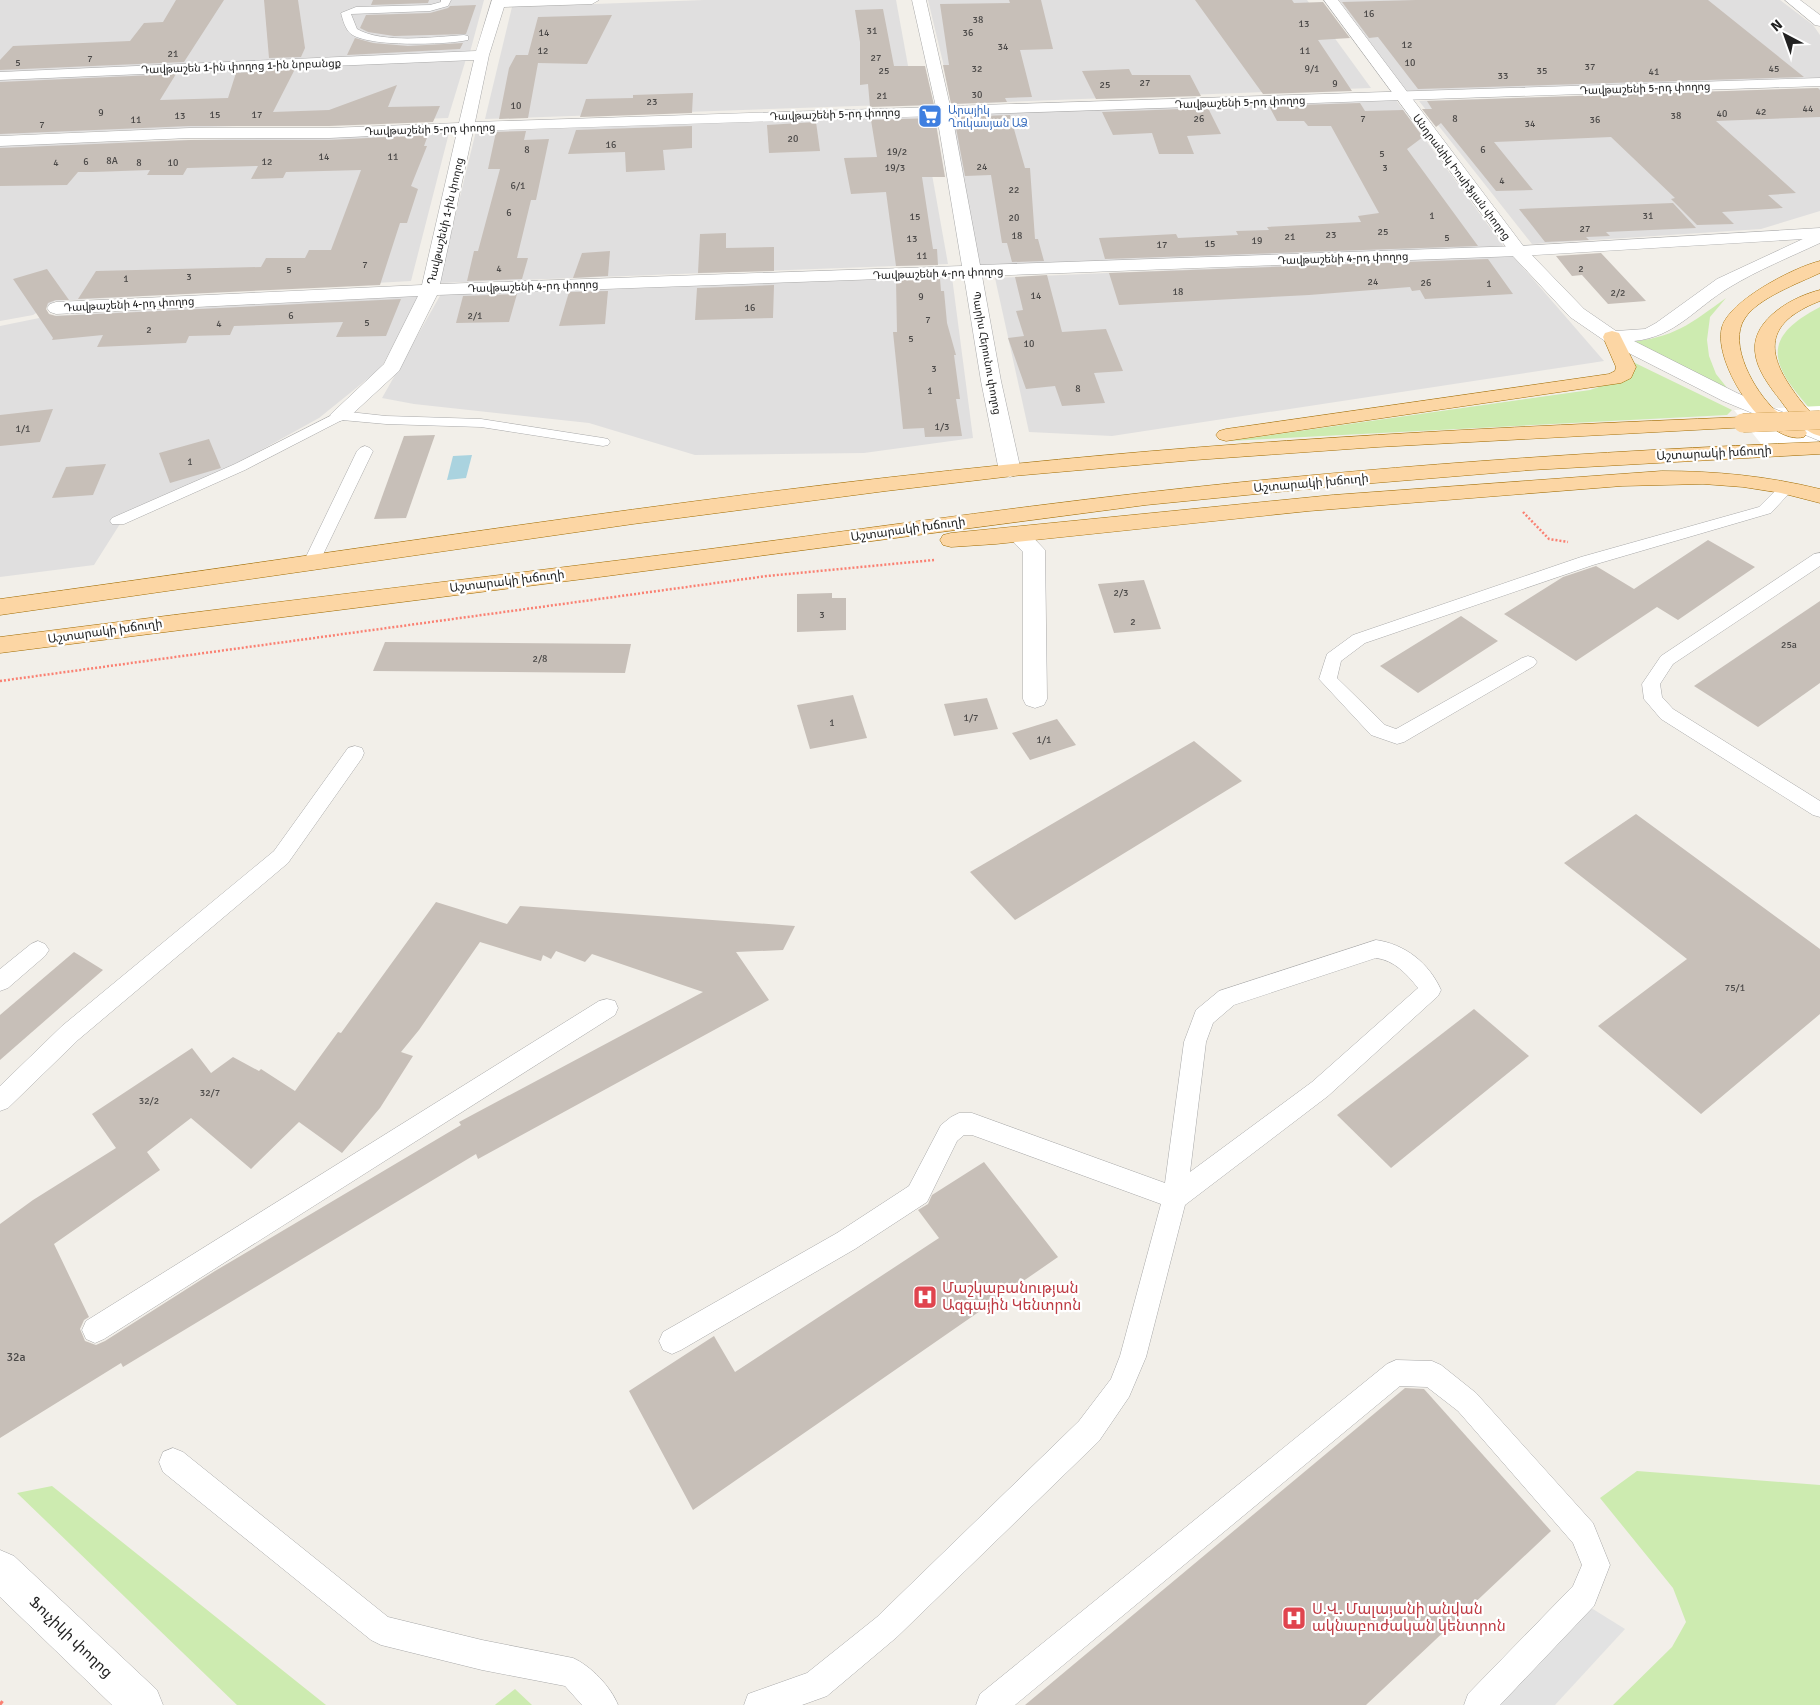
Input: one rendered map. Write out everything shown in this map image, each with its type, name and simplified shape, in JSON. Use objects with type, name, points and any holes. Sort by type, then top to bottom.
[{"type":"main road","points":[[1820,266],[1763,295],[1738,314],[1729,330],[1730,344],[1739,373],[1750,393],[1769,414],[1820,448]]},
{"type":"main road","points":[[1820,295],[1788,310],[1772,325],[1764,348],[1773,375],[1797,412],[1820,430]]},
{"type":"main road","points":[[1045,467],[1172,442],[1455,404],[1614,379],[1624,374],[1626,367],[1612,337]]},
{"type":"main road","points":[[0,608],[685,510],[1045,467],[1326,444],[1567,429],[1820,420]]},
{"type":"main road","name":"Աշտարակի խճուղի","points":[[0,645],[210,617],[690,559],[1049,510],[1272,486],[1580,459],[1820,448]]},
{"type":"main road","points":[[690,559],[1019,536],[1310,504],[1642,478],[1730,480],[1786,488],[1820,496]]},
{"type":"main road","points":[[210,617],[212,579]]},
{"type":"street","points":[[499,2],[592,0]]},
{"type":"street","name":"Պարիս Հերունու փողոց","points":[[919,0],[944,111],[991,381],[1010,471]]},
{"type":"street","name":"Անդրանիկ Իոսիֆյան փողոց","points":[[1330,0],[1518,251],[1577,313],[1612,337],[1769,414],[1820,435]]},
{"type":"street","points":[[1792,0],[1820,22]]},
{"type":"street","name":"Դավթաշենի 1-ին փողոց","points":[[340,414],[392,367],[430,290],[482,55],[499,2]]},
{"type":"street","name":"Դավթաշեն 1-ին փողոց 1-ին նրբանցք","points":[[0,76],[482,55]]},
{"type":"street","name":"Դավթաշենի 5-րդ փողոց","points":[[0,141],[190,133],[329,133],[1820,82]]},
{"type":"street","points":[[1612,337],[1649,334],[1663,327],[1723,282],[1820,234]]},
{"type":"street","name":"Դավթաշենի 4-րդ փողոց","points":[[56,308],[430,290],[1518,251],[1820,234]]},
{"type":"street","points":[[1019,536],[1034,550],[1036,699]]},
{"type":"street","name":"Ֆուչիկի փողոց","points":[[0,1570],[142,1705]]},
{"type":"lane","points":[[446,0],[445,4],[430,8],[356,10],[346,13],[353,30],[358,35],[378,40],[464,38]]},
{"type":"lane","points":[[118,521],[240,467],[340,414],[386,420],[480,423],[603,442]]},
{"type":"lane","points":[[310,565],[365,451]]},
{"type":"lane","points":[[1528,662],[1397,737],[1378,730],[1328,678],[1333,658],[1359,639],[1587,561],[1765,510],[1786,488]]},
{"type":"lane","points":[[1820,558],[1667,660],[1651,684],[1653,699],[1667,714],[1820,810]]},
{"type":"lane","points":[[0,1101],[70,1033],[281,857],[355,753]]},
{"type":"lane","points":[[759,1705],[816,1685],[887,1627],[1089,1431],[1120,1388],[1134,1357],[1175,1198],[1195,1042],[1204,1017],[1226,998],[1376,949],[1390,951],[1398,956],[1428,982],[1430,990],[1423,998],[1320,1089],[1175,1198]]},
{"type":"lane","points":[[0,982],[38,950]]},
{"type":"lane","points":[[95,1330],[608,1008]]},
{"type":"lane","points":[[672,1342],[846,1241],[918,1194],[949,1132],[959,1124],[972,1124],[1175,1198]]},
{"type":"lane","points":[[991,1705],[1396,1373],[1432,1374],[1467,1402],[1583,1533],[1596,1565],[1584,1596],[1479,1705]]},
{"type":"lane","points":[[173,1462],[381,1630],[482,1655],[573,1673],[603,1705]]},
{"type":"path","points":[[1516,512],[1524,512],[1550,539],[1570,543]]},
{"type":"path","points":[[0,681],[767,576],[935,560]]},
{"type":"path","points":[[0,1702],[4,1705]]},
{"type":"shaded area","points":[[0,0],[484,0],[470,52],[0,75]]},
{"type":"shaded area","points":[[704,0],[896,0],[915,104],[485,119],[512,7]]},
{"type":"shaded area","points":[[928,0],[1307,0],[1371,88],[953,104]]},
{"type":"shaded area","points":[[1339,0],[1780,0],[1813,25],[1820,35],[1820,78],[1406,91]]},
{"type":"shaded area","points":[[466,59],[448,118],[0,135],[0,78]]},
{"type":"shaded area","points":[[1820,88],[1820,211],[1761,229],[1532,244],[1419,101]]},
{"type":"shaded area","points":[[1396,100],[1505,248],[979,267],[950,113]]},
{"type":"shaded area","points":[[921,113],[948,264],[439,283],[476,131]]},
{"type":"shaded area","points":[[449,133],[411,281],[55,301],[33,315],[0,321],[0,145]]},
{"type":"shaded area","points":[[1512,255],[1604,361],[1112,436],[1029,432],[995,278]]},
{"type":"shaded area","points":[[952,277],[973,438],[864,453],[695,455],[589,423],[414,404],[382,398],[441,294]]},
{"type":"shaded area","points":[[420,295],[381,368],[319,418],[229,468],[125,516],[94,565],[0,577],[0,326],[49,316]]},
{"type":"shaded area","points":[[1588,1606],[1625,1629],[1555,1705],[1493,1705]]},
{"type":"green space","points":[[1726,298],[1710,317],[1707,340],[1709,356],[1716,374],[1728,389],[1628,342],[1670,333],[1691,322]]},
{"type":"green space","points":[[1820,307],[1820,411],[1812,411],[1788,380],[1781,367],[1778,354],[1780,342],[1787,330],[1800,319]]},
{"type":"green space","points":[[1633,362],[1732,410],[1727,415],[1229,441],[1590,390],[1631,376]]},
{"type":"green space","points":[[1637,1471],[1820,1485],[1820,1705],[1613,1705],[1672,1647],[1686,1622],[1673,1588],[1600,1498]]},
{"type":"green space","points":[[52,1486],[326,1705],[237,1705],[17,1493]]},
{"type":"green space","points":[[515,1689],[532,1705],[495,1705],[496,1704]]},
{"type":"water","points":[[472,455],[466,478],[447,480],[453,456]]},
{"type":"pier","points":[[1820,406],[1820,453],[1770,455],[1734,410]]},
{"type":"building","points":[[176,0],[224,0],[184,62],[0,70],[0,60],[13,46],[130,41],[144,23],[163,22]]},
{"type":"building","points":[[264,0],[298,0],[305,48],[301,57],[269,58]]},
{"type":"building","points":[[373,0],[429,0],[428,3],[371,5]]},
{"type":"building","points":[[1009,0],[1041,0],[1053,49],[1020,50],[1032,97],[1005,98],[1007,102],[951,104],[943,65],[949,65],[940,4],[1010,3]]},
{"type":"building","points":[[1195,0],[1292,0],[1294,3],[1323,2],[1350,38],[1318,40],[1352,91],[1263,94]]},
{"type":"building","points":[[1416,0],[1708,0],[1804,77],[1418,89],[1378,37],[1369,38],[1342,2]]},
{"type":"building","points":[[476,5],[466,34],[394,36],[368,32],[360,28],[366,15],[430,13],[450,6]]},
{"type":"building","points":[[883,9],[894,66],[925,66],[934,105],[870,107],[868,84],[860,85],[860,42],[855,10]]},
{"type":"building","points":[[612,15],[587,64],[538,63],[528,118],[499,119],[509,68],[516,55],[528,55],[538,17]]},
{"type":"building","points":[[355,38],[373,43],[408,46],[463,43],[460,49],[347,55]]},
{"type":"building","points":[[295,69],[273,112],[329,110],[397,85],[388,107],[440,106],[433,122],[329,126],[190,126],[0,134],[0,82],[176,74],[160,100],[228,98],[236,73]]},
{"type":"building","points":[[1129,69],[1132,75],[1190,75],[1201,96],[1096,99],[1082,71]]},
{"type":"building","points":[[1818,88],[1820,90],[1820,117],[1716,121],[1796,193],[1768,195],[1783,208],[1722,212],[1734,224],[1697,225],[1671,199],[1675,198],[1611,137],[1494,142],[1533,190],[1496,191],[1441,123],[1436,127],[1422,109],[1432,109],[1427,101]]},
{"type":"building","points":[[693,93],[692,113],[580,117],[586,99],[633,98],[633,95]]},
{"type":"building","points":[[1360,103],[1365,111],[1403,110],[1423,137],[1407,149],[1478,246],[1105,259],[1099,238],[1176,234],[1178,238],[1238,235],[1236,231],[1269,230],[1267,227],[1361,222],[1358,216],[1379,213],[1331,126],[1308,126],[1304,121],[1277,121],[1269,106]]},
{"type":"building","points":[[1208,108],[1221,134],[1187,136],[1194,154],[1159,154],[1152,133],[1113,135],[1102,112]]},
{"type":"building","points":[[1010,115],[1025,168],[1030,168],[1035,239],[1038,239],[1044,261],[1012,262],[1007,243],[1002,243],[991,175],[965,176],[954,117]]},
{"type":"building","points":[[935,118],[945,177],[922,177],[933,249],[937,249],[938,265],[896,266],[886,192],[851,194],[844,158],[877,157],[871,120]]},
{"type":"building","points":[[816,122],[820,151],[769,153],[767,125]]},
{"type":"building","points":[[692,126],[692,148],[663,150],[665,170],[626,172],[625,152],[568,154],[576,130]]},
{"type":"building","points":[[526,131],[524,140],[549,139],[536,200],[531,200],[517,258],[528,258],[522,279],[467,281],[474,251],[478,251],[500,169],[488,169],[496,132]]},
{"type":"building","points":[[428,135],[424,146],[427,146],[411,186],[418,189],[407,223],[400,223],[380,285],[78,299],[96,271],[261,267],[266,258],[305,258],[309,250],[331,250],[361,170],[286,172],[283,178],[251,179],[258,166],[187,168],[183,175],[147,175],[150,170],[78,172],[67,185],[0,186],[0,148],[190,140],[329,140]]},
{"type":"building","points":[[1673,203],[1696,228],[1606,232],[1610,236],[1586,237],[1589,240],[1545,242],[1519,209]]},
{"type":"building","points":[[726,233],[726,248],[774,247],[774,271],[698,273],[700,234]]},
{"type":"building","points":[[610,251],[608,276],[573,278],[582,253]]},
{"type":"building","points":[[1601,253],[1646,301],[1608,304],[1582,275],[1572,276],[1556,256]]},
{"type":"building","points":[[1488,259],[1513,294],[1425,299],[1420,290],[1412,291],[1410,287],[1309,295],[1119,305],[1109,273]]},
{"type":"building","points":[[47,269],[69,300],[56,300],[48,303],[46,309],[49,314],[56,316],[401,299],[386,336],[336,337],[343,322],[234,326],[230,335],[189,336],[186,343],[97,347],[103,335],[52,340],[53,338],[13,279]]},
{"type":"building","points":[[1047,275],[1062,332],[1106,329],[1123,371],[1094,373],[1105,403],[1062,406],[1055,386],[1026,389],[1008,338],[1024,336],[1016,311],[1023,310],[1015,277]]},
{"type":"building","points":[[940,279],[941,291],[944,291],[947,323],[956,355],[954,355],[960,399],[956,399],[962,436],[925,437],[924,428],[903,429],[893,332],[897,332],[896,280]]},
{"type":"building","points":[[774,285],[773,318],[695,320],[697,288]]},
{"type":"building","points":[[608,291],[605,324],[559,326],[569,292]]},
{"type":"building","points":[[517,294],[509,322],[456,323],[463,296]]},
{"type":"building","points":[[53,409],[40,442],[0,446],[0,415]]},
{"type":"building","points":[[435,435],[406,518],[374,519],[404,436]]},
{"type":"building","points":[[209,439],[221,468],[170,483],[159,453]]},
{"type":"building","points":[[106,464],[93,495],[52,498],[66,467]]},
{"type":"building","points":[[1708,540],[1755,567],[1678,620],[1657,607],[1576,661],[1504,614],[1563,577],[1596,566],[1634,589]]},
{"type":"building","points":[[1144,580],[1161,629],[1114,633],[1098,584]]},
{"type":"building","points":[[832,593],[832,598],[846,598],[846,630],[797,632],[797,594]]},
{"type":"building","points":[[1820,601],[1820,683],[1758,727],[1694,686]]},
{"type":"building","points":[[1461,616],[1498,641],[1418,693],[1380,666]]},
{"type":"building","points":[[385,642],[631,644],[625,673],[373,671]]},
{"type":"building","points":[[853,695],[867,738],[810,749],[797,705]]},
{"type":"building","points":[[987,698],[998,729],[954,736],[944,704]]},
{"type":"building","points":[[1057,719],[1076,745],[1030,760],[1012,733]]},
{"type":"building","points":[[1194,741],[1242,781],[1015,920],[970,872]]},
{"type":"building","points":[[1636,814],[1820,949],[1820,1014],[1701,1114],[1598,1026],[1687,959],[1564,863]]},
{"type":"building","points":[[436,902],[507,924],[520,906],[795,926],[783,950],[736,952],[769,1000],[478,1159],[476,1154],[123,1367],[121,1363],[0,1438],[0,1224],[33,1200],[116,1148],[92,1114],[192,1048],[211,1073],[233,1057],[259,1071],[261,1069],[295,1091],[338,1032],[341,1033]],"holes":[[[480,942],[541,961],[543,955],[551,959],[556,951],[585,962],[592,954],[703,992],[459,1122],[461,1125],[215,1271],[105,1341],[96,1345],[85,1341],[80,1329],[84,1320],[89,1317],[54,1244],[160,1170],[147,1152],[191,1118],[251,1169],[299,1122],[342,1153],[380,1108],[413,1056],[401,1052],[419,1030]]]},
{"type":"building","points":[[74,952],[103,970],[0,1060],[0,1015]]},
{"type":"building","points":[[1474,1009],[1529,1056],[1391,1168],[1337,1115]]},
{"type":"building","name":"Մաշկաբանության Ազգային Կենտրոն","points":[[984,1162],[1058,1257],[693,1510],[629,1391],[714,1336],[735,1372],[939,1238],[918,1210],[928,1204],[932,1195]]},
{"type":"building","name":"Ս.Վ. Մալայանի անվան ակնաբուժական կենտրոն","points":[[1405,1388],[1424,1389],[1551,1531],[1366,1705],[1025,1705]]},
{"type":"place","name":"Արայիկ Ղուկասյան ԱՁ","points":[[930,116]]},
{"type":"place","name":"Մաշկաբանության Ազգային Կենտրոն","points":[[925,1297]]},
{"type":"place","name":"Ս.Վ. Մալայանի անվան ակնաբուժական կենտրոն","points":[[1294,1618]]}]
